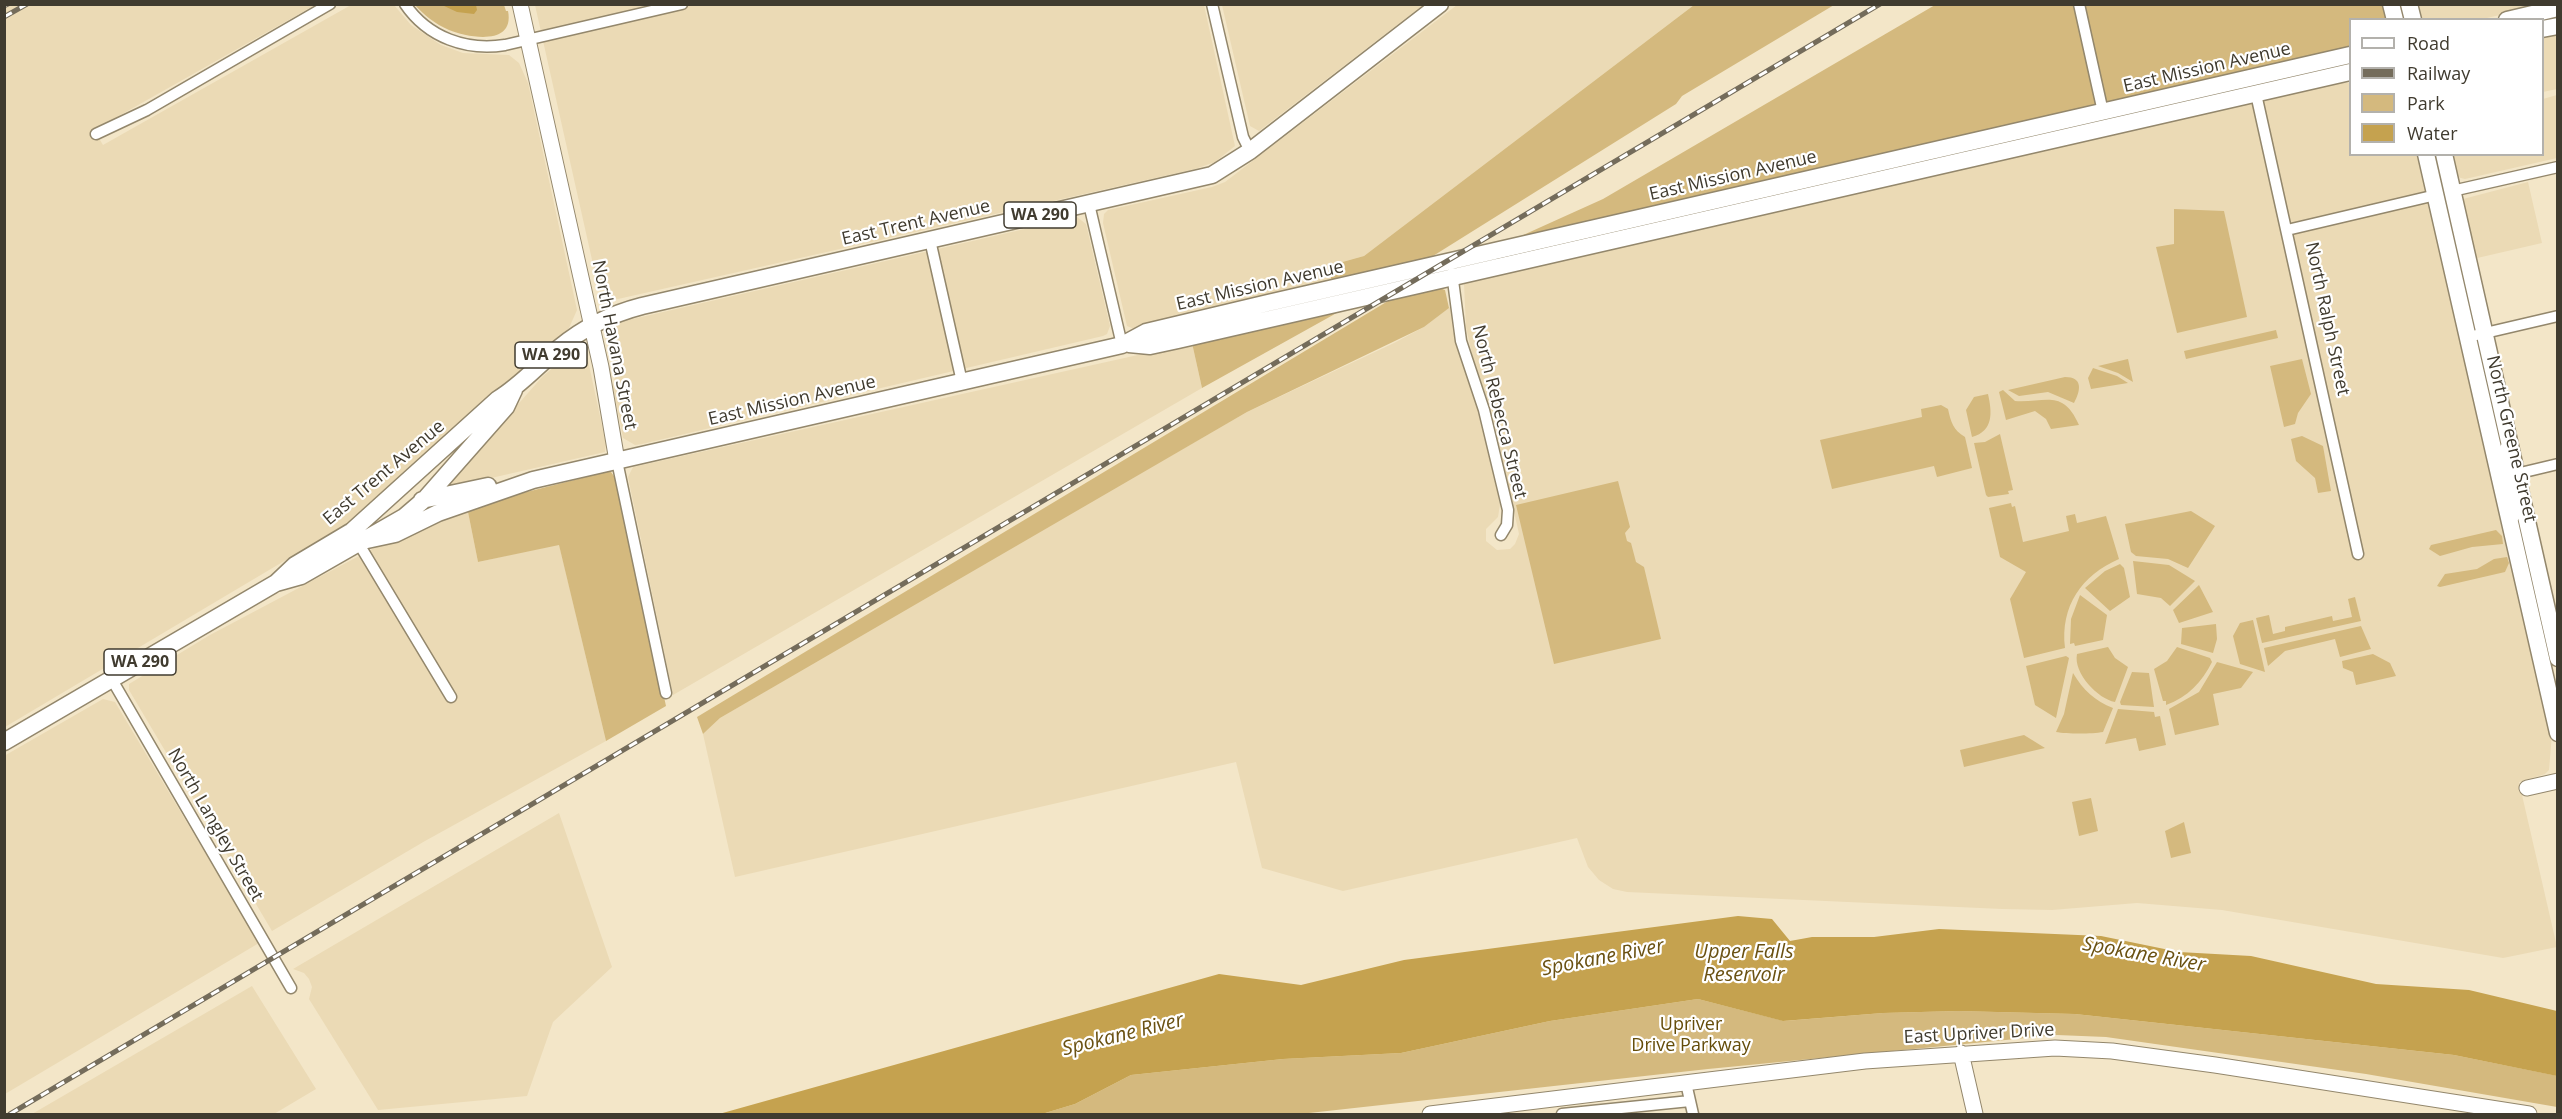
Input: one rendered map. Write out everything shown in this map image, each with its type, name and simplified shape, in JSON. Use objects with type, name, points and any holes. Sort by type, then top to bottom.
[{"type":"main road","name":"East Trent Avenue","points":[[360,538],[498,399],[515,389],[559,348],[592,326],[616,314],[642,306],[1212,175],[1250,151],[1440,4]]},
{"type":"main road","points":[[2516,18],[2558,8]]},
{"type":"main road","name":"East Mission Avenue","points":[[360,538],[395,534],[438,513],[533,480],[1125,345],[1150,346],[1451,269],[2349,55]]},
{"type":"main road","name":"East Mission Avenue","points":[[1451,269],[2349,72]]},
{"type":"main road","name":"North Greene Street","points":[[2427,156],[2444,193],[2476,335],[2510,522],[2558,733]]},
{"type":"main road","name":"North Greene Street","points":[[2444,156],[2444,193]]},
{"type":"main road","name":"North Greene Street","points":[[2476,335],[2506,430],[2553,615],[2558,658]]},
{"type":"main road","name":"East Trent Avenue","points":[[4,742],[276,583],[295,565],[404,517],[424,499],[506,407],[515,389]]},
{"type":"main road","name":"East Mission Avenue","points":[[424,499],[485,486],[533,480]]},
{"type":"main road","points":[[2523,578],[2530,581],[2550,668],[2558,682]]},
{"type":"street","points":[[96,135],[147,110],[330,4]]},
{"type":"street","points":[[405,4],[425,26],[458,43],[494,47],[682,4]]},
{"type":"street","name":"North Havana Street","points":[[520,4],[592,326],[617,460],[666,693]]},
{"type":"street","points":[[1212,4],[1243,137],[1250,151]]},
{"type":"street","points":[[2079,4],[2103,112]]},
{"type":"street","name":"North Ralph Street","points":[[2256,94],[2358,554]]},
{"type":"street","points":[[2287,230],[2558,167]]},
{"type":"street","points":[[1089,204],[1125,345]]},
{"type":"street","points":[[930,240],[962,382]]},
{"type":"street","name":"North Rebecca Street","points":[[1451,269],[1461,341],[1484,410],[1508,510],[1507,525],[1501,535]]},
{"type":"street","points":[[2476,335],[2558,316]]},
{"type":"street","points":[[2506,430],[2505,460],[2517,513],[2510,522]]},
{"type":"street","points":[[2516,474],[2558,464]]},
{"type":"street","points":[[360,538],[451,697]]},
{"type":"street","name":"North Langley Street","points":[[111,678],[291,988]]},
{"type":"street","points":[[2527,788],[2558,781]]},
{"type":"street","name":"East Upriver Drive","points":[[1430,1114],[1865,1061],[2055,1048],[2112,1052],[2477,1110],[2522,1114]]},
{"type":"street","points":[[1961,1053],[1975,1114]]},
{"type":"street","points":[[1686,1083],[1693,1114]]},
{"type":"street","points":[[1562,1114],[1690,1101]]},
{"type":"shaded area","points":[[1222,4],[1423,5],[1259,131],[1250,126]]},
{"type":"shaded area","points":[[4,5],[315,5],[94,130],[103,145],[351,5],[394,5],[411,25],[441,45],[463,53],[509,55],[519,63],[528,83],[577,310],[569,328],[471,420],[365,513],[5,727]]},
{"type":"shaded area","points":[[535,5],[1204,5],[1235,146],[1215,162],[1195,169],[618,299],[609,297],[597,282]]},
{"type":"shaded area","points":[[1457,5],[1694,5],[1364,256],[1328,266],[1332,282],[1134,329],[1127,326],[1103,223],[1104,214],[1108,210],[1212,187],[1225,182]]},
{"type":"shaded area","points":[[2415,5],[2544,5],[2487,18],[2419,18]]},
{"type":"shaded area","points":[[2557,30],[2557,89],[2544,92],[2544,33]]},
{"type":"shaded area","points":[[2326,83],[2349,83],[2349,156],[2421,156],[2552,734],[2549,770],[2545,774],[2519,782],[2557,947],[2503,958],[2222,910],[2137,903],[2052,910],[2002,909],[1627,892],[1613,889],[1599,880],[1588,867],[1577,838],[1343,891],[1262,868],[1236,762],[735,877],[703,734],[720,718],[938,589],[1247,412],[1394,343],[1424,327],[1450,307],[1453,331],[1479,413],[1500,504],[1498,517],[1486,529],[1486,541],[1497,550],[1510,549],[1519,534],[1492,412],[1473,359],[1466,327],[1464,284],[1467,278]]},
{"type":"shaded area","points":[[2557,95],[2557,158],[2465,179],[2457,177],[2450,156],[2544,156],[2544,99]]},
{"type":"shaded area","points":[[2528,182],[2542,243],[2473,259],[2463,199]]},
{"type":"shaded area","points":[[1077,217],[1086,224],[1110,326],[1107,334],[1103,336],[642,444],[635,445],[623,438],[613,388],[616,371],[608,335],[611,328],[624,321]]},
{"type":"shaded area","points":[[1192,343],[1202,388],[673,695],[628,477],[633,467]]},
{"type":"shaded area","points":[[581,345],[586,351],[606,444],[605,452],[443,489],[543,376]]},
{"type":"shaded area","points":[[467,507],[478,562],[559,544],[606,741],[425,841],[272,931],[129,690],[129,684],[210,635],[410,529]]},
{"type":"shaded area","points":[[103,699],[115,702],[259,943],[5,1094],[4,756]]},
{"type":"shaded area","points":[[559,813],[612,967],[553,1022],[527,1096],[378,1110],[309,999],[312,987],[309,979],[304,973],[293,969]]},
{"type":"shaded area","points":[[252,986],[316,1089],[274,1114],[32,1114]]},
{"type":"green space","points":[[2386,4],[2390,18],[2349,18],[2349,48],[1510,241],[1603,199],[1935,5]]},
{"type":"green space","points":[[415,5],[504,5],[508,11],[508,22],[505,30],[498,35],[478,37],[449,30],[439,25]]},
{"type":"green space","points":[[1694,5],[1834,5],[1682,96],[1676,104],[1425,261],[1332,282],[1328,266],[1364,256]]},
{"type":"green space","points":[[2174,209],[2224,211],[2247,317],[2177,333],[2156,247],[2174,244]]},
{"type":"green space","points":[[1440,288],[1445,290],[1449,308],[1424,327],[1247,412],[720,718],[703,734],[697,717],[1393,298]]},
{"type":"green space","points":[[1351,305],[1202,388],[1192,343]]},
{"type":"green space","points":[[2276,330],[2278,338],[2186,359],[2184,351]]},
{"type":"green space","points":[[2128,359],[2133,382],[2118,373],[2098,366]]},
{"type":"green space","points":[[2302,359],[2311,394],[2298,413],[2295,424],[2284,427],[2270,366]]},
{"type":"green space","points":[[2093,368],[2117,376],[2128,383],[2091,389],[2088,378]]},
{"type":"green space","points":[[2065,377],[2078,382],[2079,389],[2074,403],[2048,392],[2019,396],[2008,390]]},
{"type":"green space","points":[[2003,390],[2015,401],[2052,400],[2060,402],[2073,413],[2079,425],[2051,429],[2046,419],[2035,411],[2006,420],[1999,392]]},
{"type":"green space","points":[[1988,394],[1990,420],[1988,426],[1972,437],[1966,410],[1974,397]]},
{"type":"green space","points":[[1941,405],[1948,409],[1953,425],[1965,437],[1972,468],[1937,477],[1934,466],[1832,489],[1820,440],[1922,417],[1921,409]]},
{"type":"green space","points":[[2000,434],[2013,490],[2008,491],[2009,494],[1988,497],[1974,443],[1985,442]]},
{"type":"green space","points":[[2302,436],[2323,446],[2331,491],[2318,493],[2315,478],[2296,461],[2291,439]]},
{"type":"green space","points":[[611,472],[616,479],[666,706],[606,741],[559,545],[478,562],[467,507]]},
{"type":"green space","points":[[1618,481],[1630,527],[1625,533],[1627,541],[1631,543],[1636,562],[1644,567],[1661,639],[1554,664],[1516,505]]},
{"type":"green space","points":[[2011,503],[2012,507],[2015,506],[2023,542],[2069,531],[2066,516],[2075,514],[2077,523],[2106,516],[2119,559],[2094,574],[2076,594],[2066,619],[2065,648],[2024,658],[2010,599],[2026,572],[2000,557],[1989,508]]},
{"type":"green space","points":[[2191,511],[2215,526],[2188,568],[2168,559],[2136,556],[2131,552],[2125,524]]},
{"type":"green space","points":[[2496,530],[2502,536],[2503,544],[2472,547],[2440,556],[2429,549],[2431,545]]},
{"type":"green space","points":[[2507,557],[2509,563],[2505,572],[2437,586],[2445,574],[2477,569],[2494,559]]},
{"type":"green space","points":[[2133,561],[2169,565],[2195,581],[2170,606],[2161,598],[2137,594]]},
{"type":"green space","points":[[2120,564],[2124,568],[2130,597],[2110,611],[2085,588],[2105,571]]},
{"type":"green space","points":[[2199,585],[2213,612],[2179,623],[2173,610]]},
{"type":"green space","points":[[2080,595],[2107,615],[2103,640],[2075,646],[2074,643],[2070,644],[2071,619]]},
{"type":"green space","points":[[2355,597],[2361,621],[2262,643],[2256,618],[2269,615],[2273,634],[2285,631],[2285,627],[2332,616],[2333,621],[2352,617],[2348,599]]},
{"type":"green space","points":[[2253,620],[2265,672],[2240,664],[2233,636],[2240,623]]},
{"type":"green space","points":[[2216,624],[2217,639],[2213,653],[2181,644],[2182,628]]},
{"type":"green space","points":[[2361,626],[2371,649],[2340,657],[2335,639],[2285,651],[2268,666],[2264,648]]},
{"type":"green space","points":[[2108,647],[2115,658],[2128,667],[2115,702],[2094,691],[2083,677],[2077,661],[2077,654]]},
{"type":"green space","points":[[2177,647],[2210,658],[2212,662],[2194,688],[2181,698],[2166,705],[2154,669],[2167,661]]},
{"type":"green space","points":[[2373,654],[2390,663],[2396,676],[2356,685],[2353,672],[2343,668],[2342,661]]},
{"type":"green space","points":[[2066,656],[2069,658],[2056,718],[2035,705],[2026,666]]},
{"type":"green space","points":[[2217,662],[2253,672],[2241,688],[2213,694],[2219,725],[2175,735],[2169,709],[2199,692]]},
{"type":"green space","points":[[2132,672],[2149,673],[2154,707],[2121,705],[2120,702]]},
{"type":"green space","points":[[2073,673],[2090,694],[2113,708],[2103,732],[2080,734],[2056,732],[2064,714]]},
{"type":"green space","points":[[2118,709],[2154,712],[2155,717],[2160,716],[2166,745],[2139,751],[2136,738],[2105,744]]},
{"type":"green space","points":[[2024,735],[2045,748],[1964,767],[1960,750]]},
{"type":"green space","points":[[2091,798],[2098,831],[2079,836],[2072,802]]},
{"type":"green space","points":[[2184,822],[2191,853],[2171,858],[2165,831]]},
{"type":"green space","name":"Upriver Drive Parkway","points":[[1698,999],[1784,1021],[1883,1013],[1958,1011],[2075,1014],[2454,1055],[2558,1076],[2557,1107],[2366,1074],[2106,1037],[2057,1035],[1708,1069],[1300,1114],[1042,1114],[1075,1104],[1131,1075],[1283,1059],[1401,1053],[1550,1021]]},
{"type":"water","points":[[442,5],[476,5],[477,10],[474,14],[457,12]]},
{"type":"water","name":"Upper Falls Reservoir","points":[[1738,916],[1772,919],[1790,941],[1812,937],[1874,937],[1939,929],[2101,936],[2179,952],[2251,956],[2376,984],[2469,990],[2557,1011],[2557,1076],[2454,1055],[2075,1014],[1958,1011],[1883,1013],[1783,1021],[1698,999],[1550,1021],[1401,1053],[1283,1059],[1131,1075],[1075,1104],[1042,1114],[719,1114],[1219,974],[1301,985],[1404,960]]},
{"type":"railway","points":[[4,6],[8,4]]},
{"type":"railway","points":[[4,17],[27,4]]},
{"type":"railway","points":[[10,1114],[1880,4]]},
{"type":"water label","name":"Spokane River","points":[[2144,955]]},
{"type":"water label","name":"Spokane River","points":[[1603,958]]},
{"type":"water label","name":"Spokane River","points":[[1123,1035]]}]
